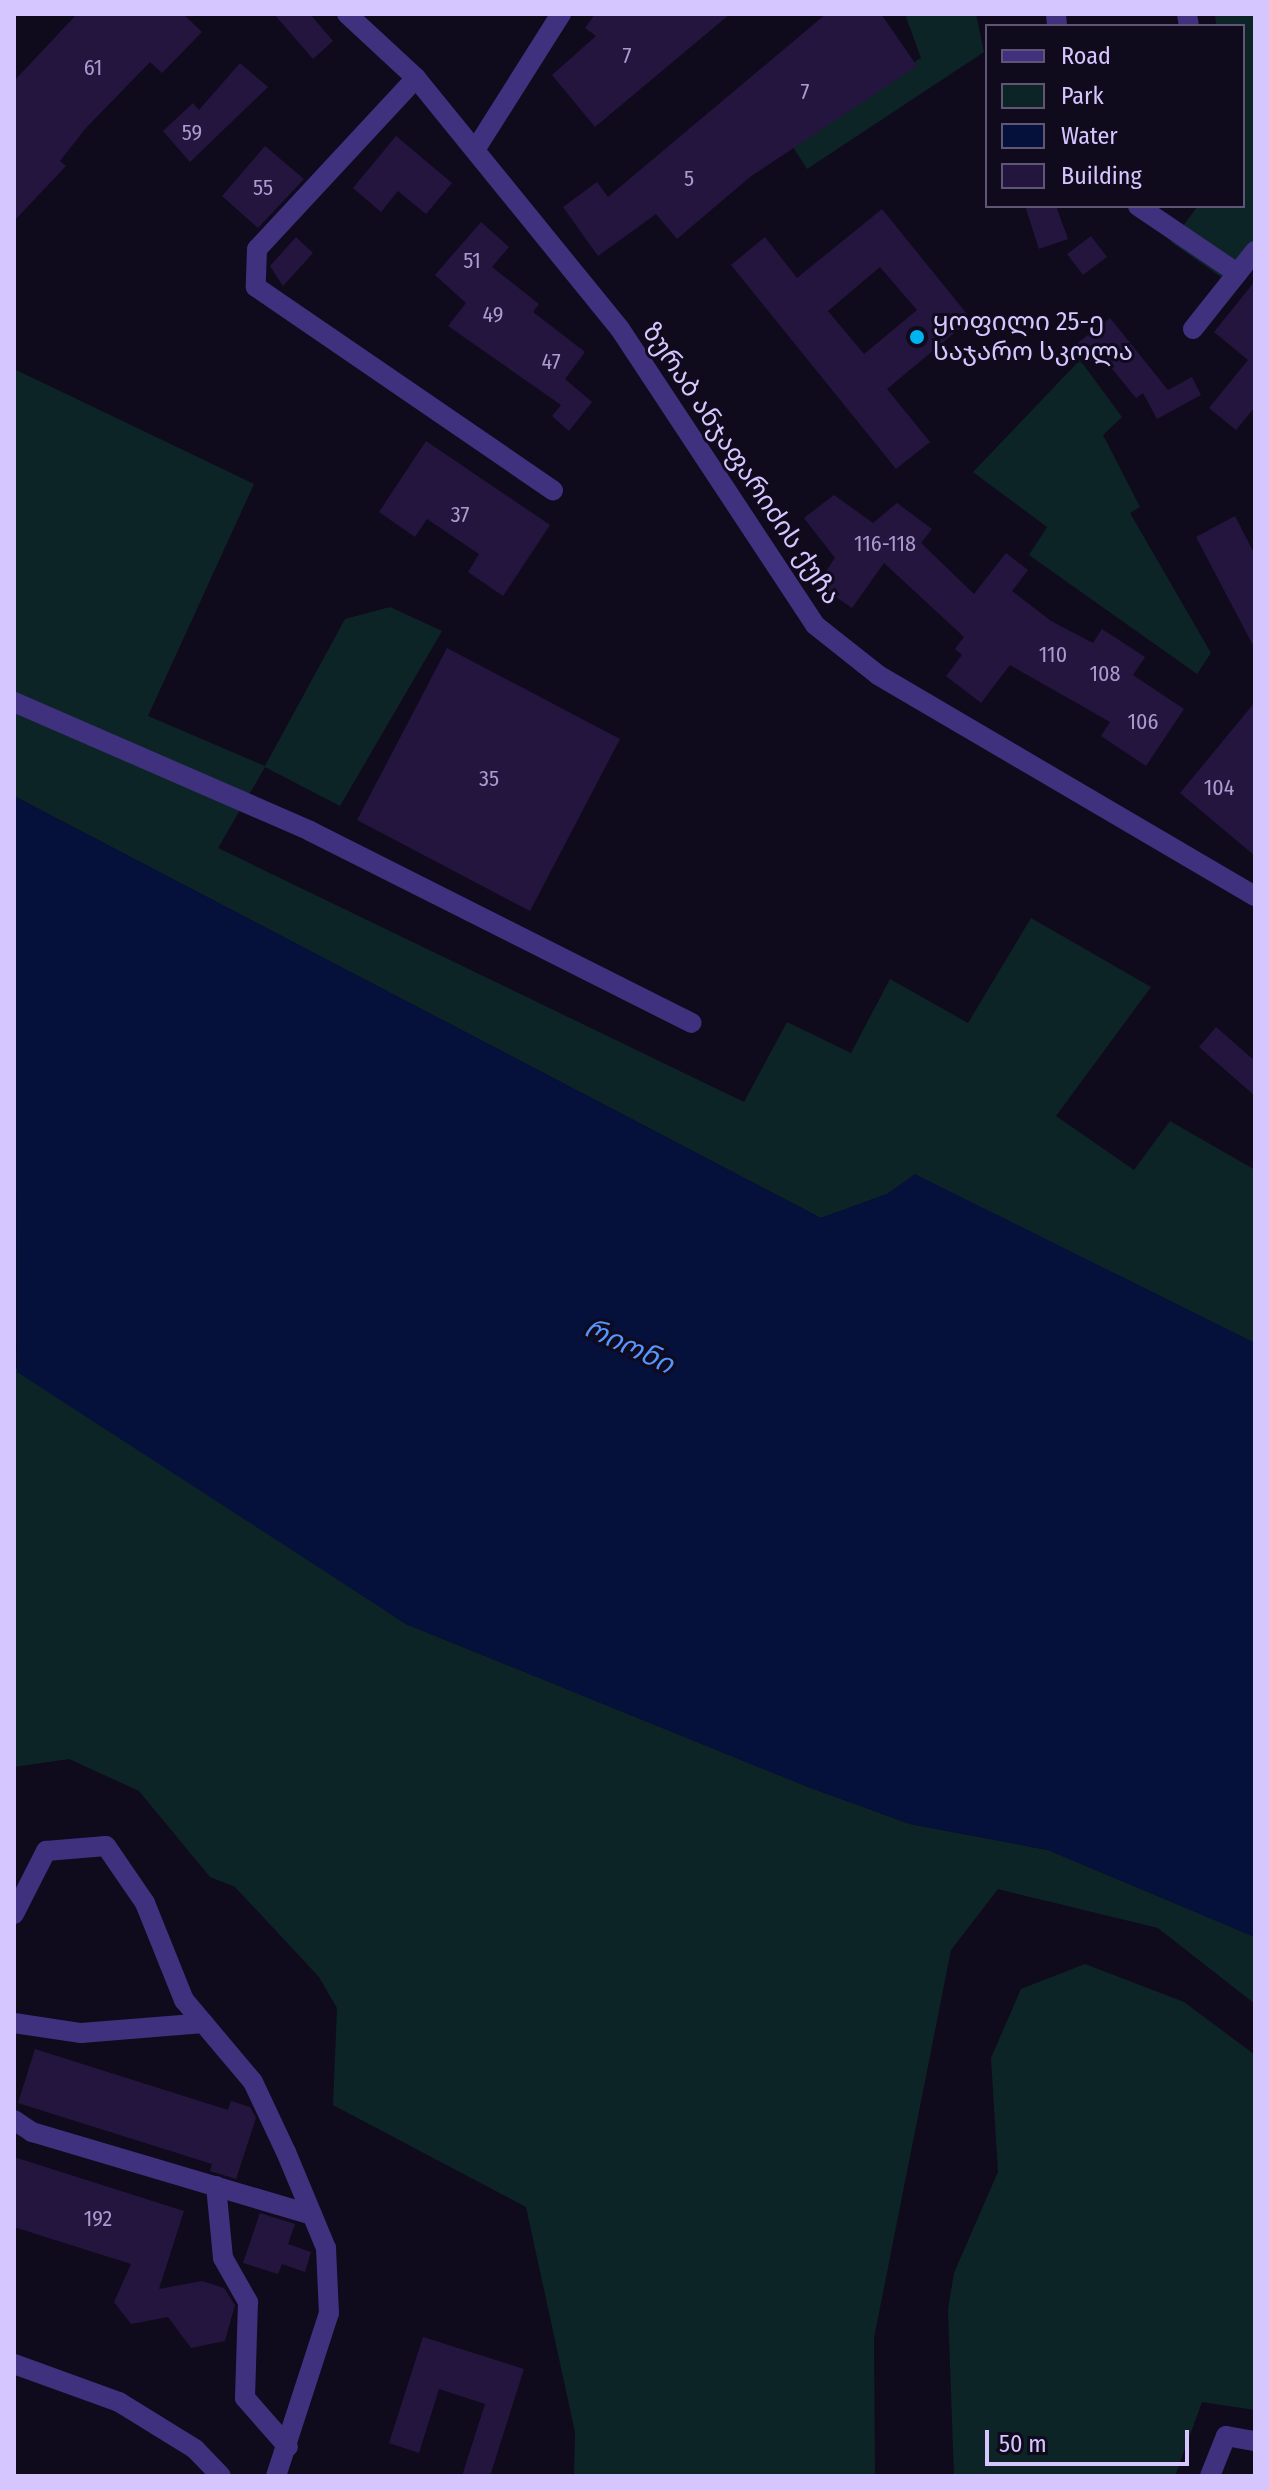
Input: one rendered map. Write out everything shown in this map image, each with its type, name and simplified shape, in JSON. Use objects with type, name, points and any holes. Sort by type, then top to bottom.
[{"type":"street","name":"ზურაბ ანჯაფარიძის ქუჩა","points":[[347,14],[416,78],[620,329],[815,625],[878,675],[1255,896]]},
{"type":"street","points":[[475,150],[561,14]]},
{"type":"street","points":[[416,78],[257,249],[256,287],[553,490]]},
{"type":"street","points":[[1164,213],[1237,273]]},
{"type":"street","points":[[1193,329],[1255,251]]},
{"type":"street","points":[[14,702],[310,831],[691,1023]]},
{"type":"street","points":[[14,1914],[46,1851],[106,1846],[145,1903],[184,2000],[253,2082],[326,2248],[329,2313],[288,2447],[276,2476]]},
{"type":"street","points":[[14,2023],[81,2033],[204,2023]]},
{"type":"street","points":[[14,2120],[32,2132],[312,2215]]},
{"type":"street","points":[[216,2186],[223,2258],[248,2302],[245,2398],[288,2447]]},
{"type":"street","points":[[14,2364],[119,2402],[195,2449],[221,2476]]},
{"type":"street","points":[[1210,2476],[1226,2436],[1255,2441]]},
{"type":"green space","points":[[905,14],[976,14],[984,52],[807,169],[789,141],[921,58]]},
{"type":"green space","points":[[1215,14],[1255,14],[1255,241],[1224,279],[1171,242],[1196,208],[1245,208],[1245,24],[1216,24]]},
{"type":"green space","points":[[1080,360],[1122,417],[1103,435],[1140,507],[1130,513],[1211,653],[1197,674],[1029,555],[1047,527],[973,472]]},
{"type":"green space","points":[[14,369],[254,484],[148,716],[265,766],[345,619],[390,607],[442,631],[340,806],[265,767],[218,848],[744,1102],[787,1022],[851,1053],[890,979],[968,1023],[1031,918],[1151,987],[1056,1116],[1134,1170],[1170,1121],[1255,1170],[1255,1343],[915,1175],[887,1194],[821,1218],[14,796]]},
{"type":"green space","points":[[14,1367],[406,1624],[808,1787],[910,1824],[1048,1850],[1255,1937],[1255,2004],[1158,1928],[998,1889],[951,1950],[874,2338],[875,2476],[574,2476],[575,2432],[526,2207],[333,2105],[337,2008],[319,1977],[235,1887],[210,1877],[139,1791],[69,1759],[14,1767]]},
{"type":"green space","points":[[1085,1964],[1184,2002],[1255,2055],[1255,2410],[1202,2402],[1175,2476],[954,2476],[948,2309],[954,2273],[998,2172],[991,2058],[1021,1989]]},
{"type":"water","name":"რიონი","points":[[14,796],[821,1218],[887,1194],[915,1174],[1255,1343],[1255,1937],[1048,1850],[910,1824],[808,1787],[406,1624],[17,1372]]},
{"type":"building","points":[[77,14],[183,14],[202,32],[162,73],[150,62],[85,129],[60,161],[66,166],[14,221],[14,81]]},
{"type":"building","points":[[274,14],[310,14],[333,41],[313,59]]},
{"type":"building","points":[[595,14],[730,14],[595,127],[552,75],[596,36],[585,28]]},
{"type":"building","points":[[826,14],[881,14],[917,66],[750,177],[677,239],[656,214],[598,256],[563,207],[597,182],[608,197]]},
{"type":"building","points":[[240,63],[268,87],[190,162],[163,131],[193,103],[199,110]]},
{"type":"building","points":[[396,136],[452,183],[426,214],[398,191],[381,212],[353,188]]},
{"type":"building","points":[[265,146],[304,179],[258,228],[222,196]]},
{"type":"building","points":[[1026,208],[1057,208],[1068,239],[1039,249]]},
{"type":"building","name":"ყოფილი 25-ე საჯარო სკოლა","points":[[882,209],[971,319],[887,389],[930,442],[896,469],[731,265],[765,237],[797,278]],"holes":[[[880,267],[917,310],[864,354],[828,311]]]},
{"type":"building","points":[[481,222],[509,247],[492,267],[539,304],[533,312],[585,352],[565,379],[592,402],[569,431],[552,416],[561,405],[448,326],[466,303],[435,275]]},
{"type":"building","points":[[1091,236],[1107,257],[1083,275],[1067,254]]},
{"type":"building","points":[[296,237],[313,253],[283,286],[270,266]]},
{"type":"building","points":[[1255,281],[1255,407],[1236,430],[1209,408],[1248,360],[1214,332]]},
{"type":"building","points":[[1110,318],[1168,390],[1192,377],[1201,395],[1157,419],[1143,393],[1136,398],[1100,354],[1090,362],[1076,344]]},
{"type":"building","points":[[426,441],[550,525],[503,596],[468,572],[479,554],[427,519],[415,537],[379,512]]},
{"type":"building","points":[[834,495],[873,523],[897,503],[932,529],[921,543],[974,594],[1006,553],[1028,570],[1012,591],[1051,621],[1093,643],[1102,629],[1145,657],[1133,675],[1184,709],[1146,766],[1101,736],[1110,722],[1010,665],[981,703],[946,676],[962,655],[955,649],[964,637],[884,563],[852,608],[817,584],[835,558],[804,518]]},
{"type":"building","points":[[1235,516],[1255,555],[1255,649],[1196,537]]},
{"type":"building","points":[[447,648],[620,739],[530,911],[357,820]]},
{"type":"building","points":[[1255,702],[1255,856],[1180,793]]},
{"type":"building","points":[[1216,1027],[1255,1061],[1255,1096],[1199,1047]]},
{"type":"building","points":[[35,2049],[228,2110],[231,2101],[250,2107],[256,2118],[236,2179],[210,2171],[212,2164],[18,2103]]},
{"type":"building","points":[[14,2157],[184,2211],[159,2289],[202,2281],[224,2288],[235,2305],[225,2341],[191,2348],[168,2317],[131,2324],[114,2302],[131,2264],[14,2227]]},
{"type":"building","points":[[260,2213],[295,2224],[288,2244],[311,2252],[305,2272],[282,2264],[278,2274],[243,2263]]},
{"type":"building","points":[[423,2337],[524,2369],[490,2476],[462,2476],[485,2404],[439,2389],[419,2453],[389,2443]]},
{"type":"place","name":"ყოფილი 25-ე საჯარო სკოლა","points":[[917,337]]}]
